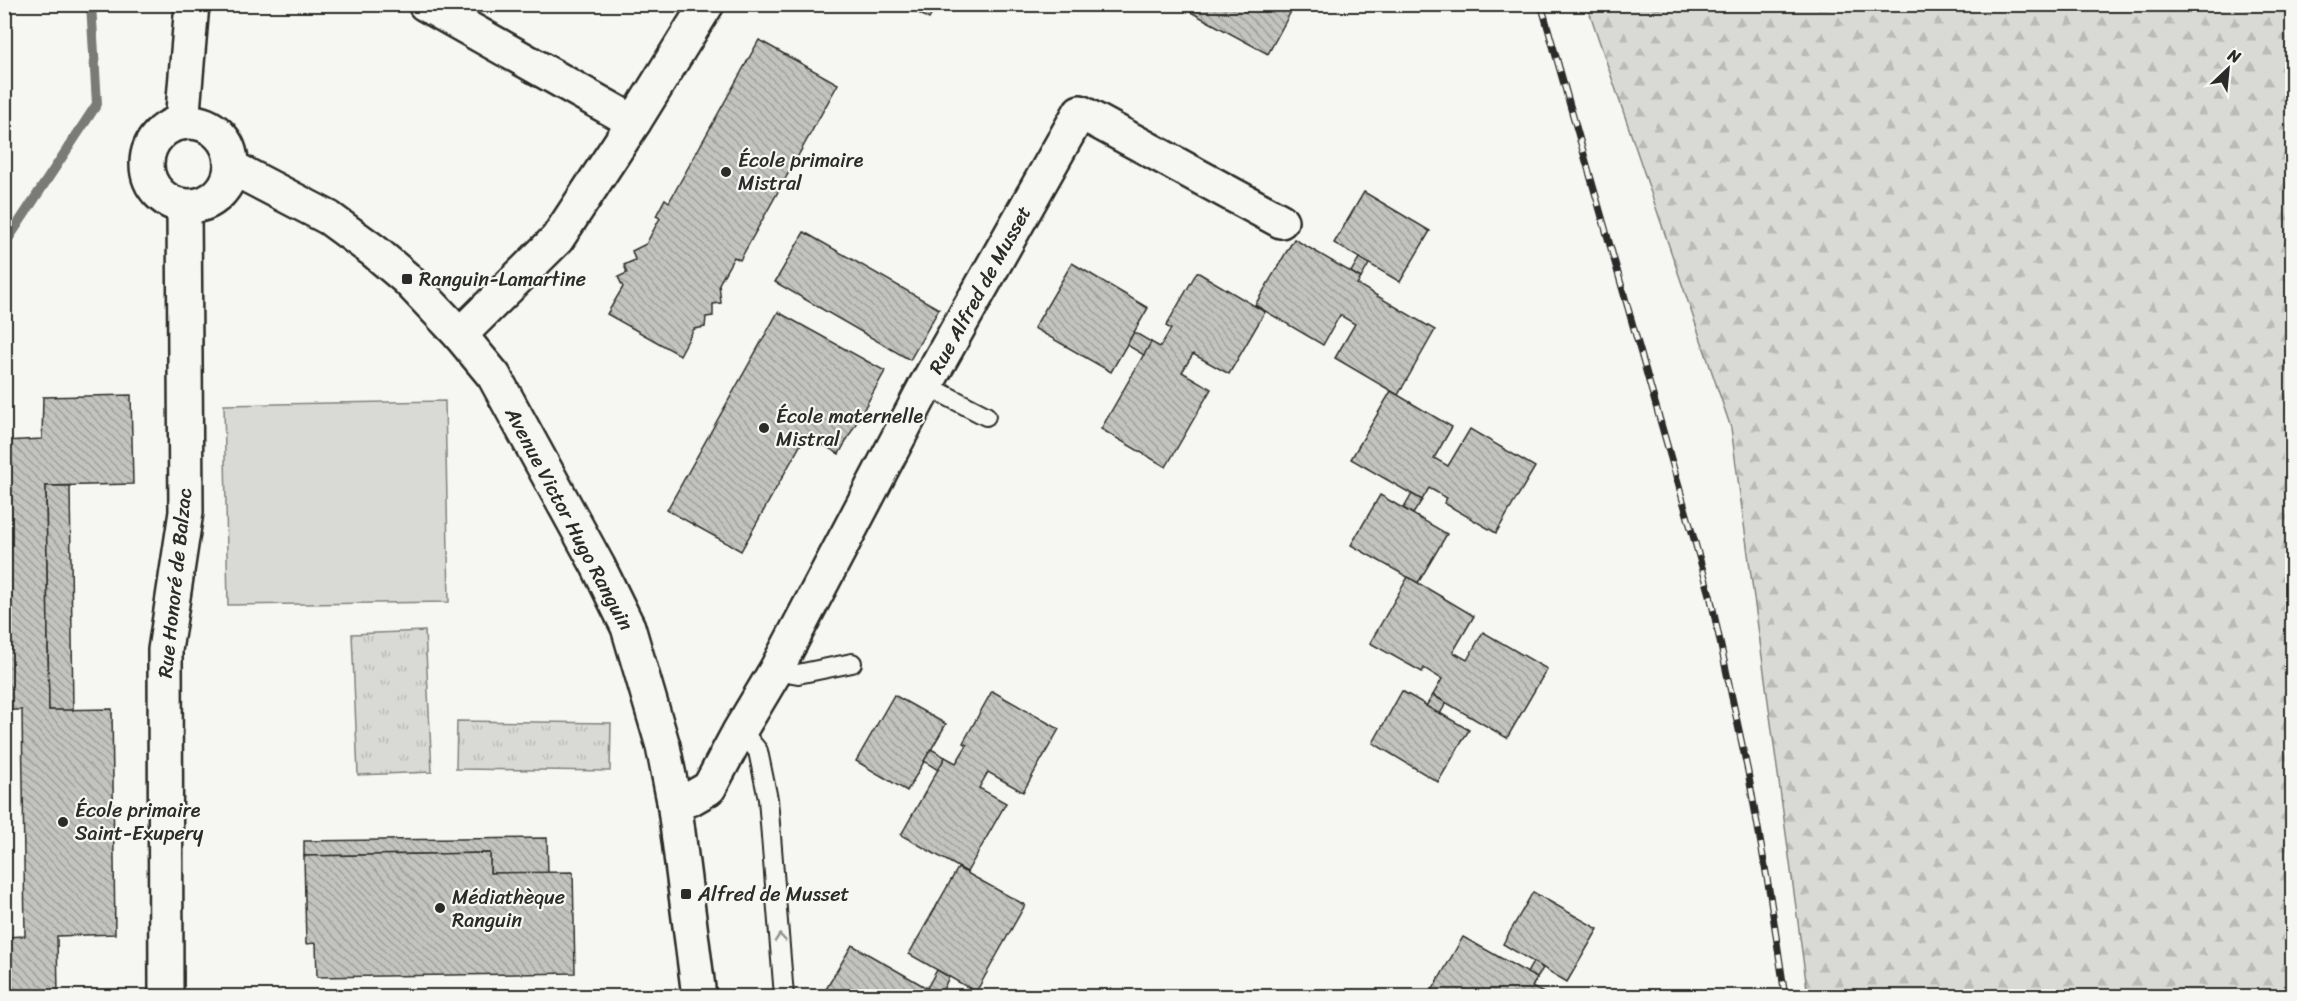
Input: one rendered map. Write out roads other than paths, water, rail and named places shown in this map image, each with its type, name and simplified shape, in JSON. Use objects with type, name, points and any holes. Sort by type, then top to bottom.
[{"type":"street","points":[[182,123],[192,4]]},
{"type":"street","points":[[425,4],[634,122]]},
{"type":"street","points":[[460,335],[557,239],[634,122],[707,4]]},
{"type":"street","name":"Rue Alfred de Musset","points":[[674,801],[690,799],[709,788],[776,670],[926,385],[1080,112],[1281,221]]},
{"type":"street","points":[[182,123],[195,123],[207,126],[225,143],[230,155],[231,167],[228,181],[216,196],[198,206],[184,206],[171,203],[152,185],[147,172],[147,158],[151,146],[159,135],[170,127],[182,123]]},
{"type":"street","name":"Avenue Victor Hugo Ranguin","points":[[231,167],[328,218],[375,251],[406,279],[460,335],[494,376],[598,566],[628,627],[663,746],[674,801],[699,996]]},
{"type":"street","name":"Rue Honoré de Balzac","points":[[166,996],[165,650],[186,512],[184,206]]},
{"type":"lane","points":[[926,385],[986,416]]},
{"type":"lane","points":[[776,670],[798,674],[852,663]]},
{"type":"lane","points":[[739,732],[758,751],[768,799],[783,996]]},
{"type":"waterway","points":[[4,245],[97,104],[91,4]]},
{"type":"railway","points":[[1541,4],[1710,595],[1748,772],[1785,996]]},
{"type":"place","name":"École primaire Mistral","points":[[726,172]]},
{"type":"place","name":"Ranguin-Lamartine","points":[[407,279]]},
{"type":"place","name":"École maternelle Mistral","points":[[764,428]]},
{"type":"place","name":"École primaire Saint-Exupery","points":[[63,822]]},
{"type":"place","name":"Alfred de Musset","points":[[686,894]]},
{"type":"place","name":"Médiathèque Ranguin","points":[[440,908]]}]
